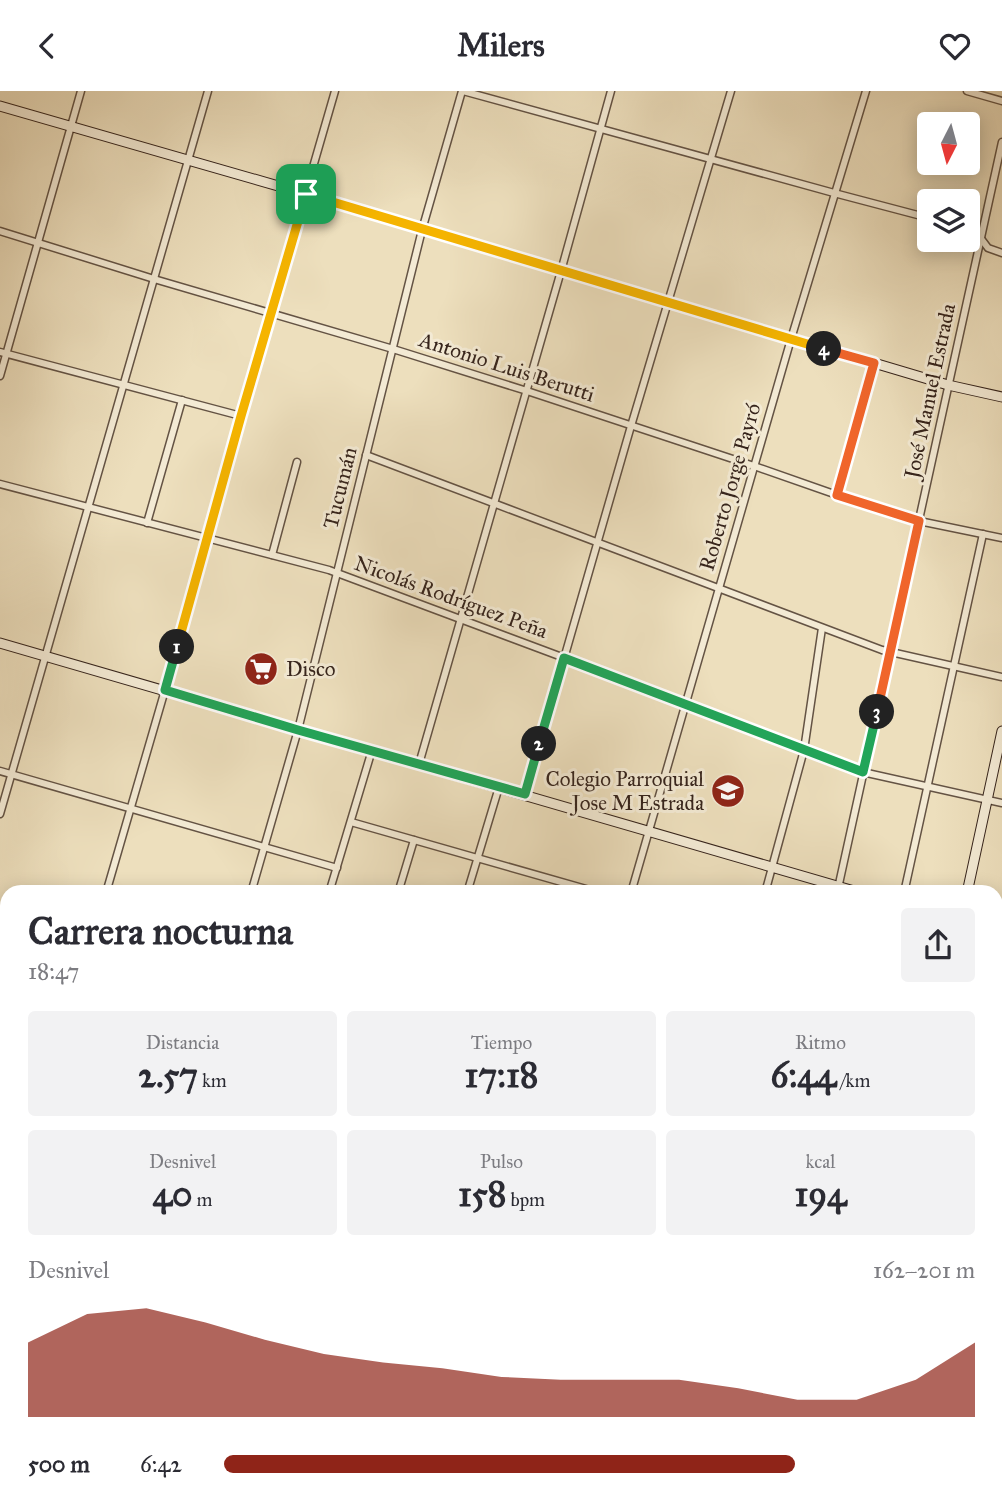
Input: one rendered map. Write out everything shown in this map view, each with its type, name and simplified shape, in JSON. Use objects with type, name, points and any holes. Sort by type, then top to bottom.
[{"type":"street","points":[[0,376],[3,352],[81,91]]},
{"type":"street","points":[[0,814],[208,91]]},
{"type":"street","points":[[108,885],[335,91]]},
{"type":"street","points":[[462,91],[917,215]]},
{"type":"street","name":"Tucumán","points":[[253,885],[298,730],[422,230],[462,91]]},
{"type":"street","points":[[419,764],[611,91]]},
{"type":"street","points":[[525,794],[731,91]]},
{"type":"street","name":"Roberto Jorge Payró","points":[[633,885],[754,465],[866,91]]},
{"type":"street","points":[[967,91],[1002,101]]},
{"type":"street","points":[[0,106],[948,385],[1002,397]]},
{"type":"street","name":"José Manuel Estrada","points":[[839,885],[981,238],[998,179],[1002,142]]},
{"type":"street","name":"Antonio Luis Berutti","points":[[0,231],[527,391],[919,521],[1002,538]]},
{"type":"street","points":[[981,238],[988,248],[1002,253]]},
{"type":"street","points":[[3,352],[241,416]]},
{"type":"street","points":[[837,495],[874,363]]},
{"type":"street","points":[[147,523],[183,400]]},
{"type":"street","points":[[366,455],[890,653],[1002,677]]},
{"type":"street","points":[[272,555],[298,462]]},
{"type":"street","name":"Nicolás Rodríguez Peña","points":[[0,484],[337,573],[863,772],[1002,803]]},
{"type":"street","points":[[906,885],[983,534]]},
{"type":"street","points":[[767,885],[804,750],[822,628]]},
{"type":"street","points":[[0,643],[773,866],[827,885]]},
{"type":"street","points":[[969,885],[1002,731]]},
{"type":"street","points":[[332,885],[372,750]]},
{"type":"street","points":[[0,771],[337,868]]},
{"type":"street","points":[[470,885],[499,787]]},
{"type":"street","points":[[351,822],[572,885]]},
{"type":"street","points":[[400,885],[414,840]]},
{"type":"place","name":"Disco","points":[[261,669]]},
{"type":"place","name":"Colegio Parroquial Jose M Estrada","points":[[728,791]]},
{"type":"route","points":[[306,194],[874,363],[837,495],[919,521],[863,772],[564,658],[525,794],[165,690],[306,194]]}]
